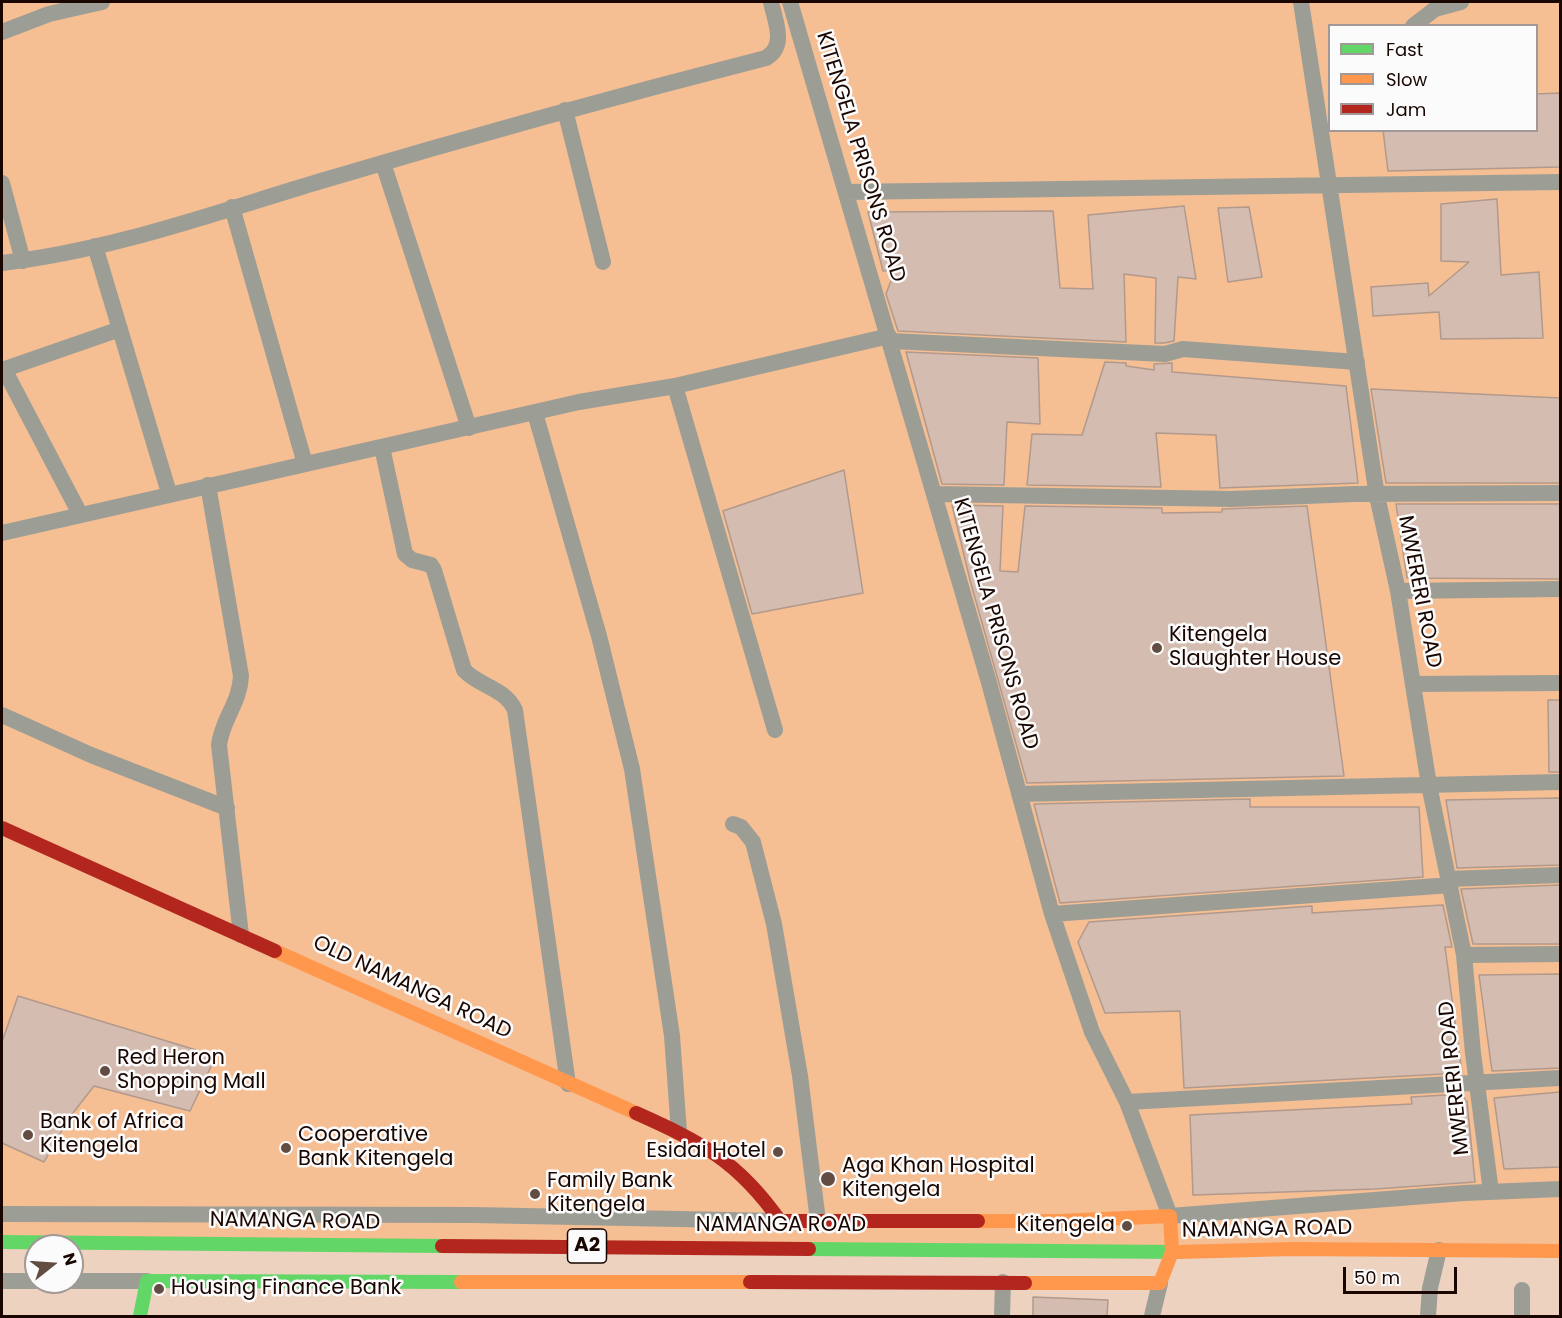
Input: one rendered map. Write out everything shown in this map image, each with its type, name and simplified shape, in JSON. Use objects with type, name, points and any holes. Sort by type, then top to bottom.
[{"type":"main road","name":"OLD NAMANGA ROAD","points":[[2,828],[679,1132],[717,1152],[741,1171],[780,1221]]},
{"type":"main road","points":[[780,1221],[1059,1221],[1170,1216]]},
{"type":"main road","name":"KITENGELA PRISONS ROAD","points":[[1170,1216],[1172,1252]]},
{"type":"main road","name":"NAMANGA ROAD","points":[[2,1242],[1172,1252],[1560,1251]]},
{"type":"main road","points":[[140,1317],[147,1281],[1160,1283],[1172,1252]]},
{"type":"street","points":[[2,32],[49,14],[102,2]]},
{"type":"street","points":[[2,263],[96,246],[565,110],[766,58],[773,54],[778,44],[771,2]]},
{"type":"street","name":"KITENGELA PRISONS ROAD","points":[[790,2],[890,339],[1052,914],[1092,1032],[1127,1102],[1170,1216]]},
{"type":"street","name":"MWERERI ROAD","points":[[1301,2],[1323,96],[1331,185],[1377,496],[1398,591],[1429,785],[1464,955],[1491,1192]]},
{"type":"street","points":[[1416,24],[1435,9],[1461,2]]},
{"type":"street","points":[[565,110],[603,262]]},
{"type":"street","points":[[383,163],[469,428]]},
{"type":"street","points":[[847,192],[1560,182]]},
{"type":"street","points":[[2,183],[22,261]]},
{"type":"street","points":[[232,207],[305,464]]},
{"type":"street","points":[[96,246],[169,493]]},
{"type":"street","points":[[80,514],[3,370],[120,329]]},
{"type":"street","points":[[3,531],[579,402],[675,386],[890,339],[1165,354],[1183,349],[1357,362]]},
{"type":"street","points":[[675,386],[775,730]]},
{"type":"street","points":[[534,412],[599,636],[632,769],[670,1024],[679,1132]]},
{"type":"street","points":[[382,447],[405,554],[412,560],[425,562],[434,570],[464,670],[472,678],[505,695],[515,710],[568,1084]]},
{"type":"street","points":[[208,485],[241,676],[236,704],[221,729],[219,745],[241,935]]},
{"type":"street","points":[[934,494],[1232,499],[1355,494],[1377,496],[1560,493]]},
{"type":"street","points":[[1398,591],[1560,589]]},
{"type":"street","points":[[1413,684],[1560,683]]},
{"type":"street","points":[[2,715],[102,759],[227,808]]},
{"type":"street","points":[[1019,794],[1560,782]]},
{"type":"street","points":[[733,824],[741,827],[753,842],[772,916],[800,1076],[818,1221]]},
{"type":"street","points":[[1052,914],[1449,882],[1560,876]]},
{"type":"street","points":[[1464,955],[1560,954]]},
{"type":"street","points":[[1127,1102],[1560,1078]]},
{"type":"street","points":[[1170,1216],[1560,1189]]},
{"type":"street","points":[[2,1214],[780,1221]]},
{"type":"street","points":[[167,1215],[168,1242]]},
{"type":"street","points":[[408,1216],[412,1245]]},
{"type":"street","points":[[1428,1317],[1430,1288],[1439,1250]]},
{"type":"street","points":[[2,1281],[24,1281]]},
{"type":"street","points":[[84,1281],[147,1281]]},
{"type":"street","points":[[1002,1317],[1003,1282]]},
{"type":"street","points":[[1156,1315],[1160,1283]]},
{"type":"street","points":[[1522,1290],[1522,1317]]},
{"type":"shaded area","points":[[2,2],[1560,2],[1560,1251],[84,1242],[84,1234],[24,1234],[24,1242],[2,1242]]},
{"type":"building","points":[[1560,93],[1560,167],[1388,171],[1383,132],[1538,132],[1538,94]]},
{"type":"building","points":[[1497,199],[1501,275],[1539,272],[1543,338],[1441,339],[1439,312],[1373,316],[1371,287],[1428,283],[1429,296],[1469,262],[1441,261],[1441,204]]},
{"type":"building","points":[[1184,206],[1196,279],[1178,277],[1174,341],[1164,343],[1155,343],[1156,278],[1124,274],[1126,342],[898,331],[886,294],[895,270],[883,271],[868,212],[1053,211],[1060,288],[1093,289],[1088,215]]},
{"type":"building","points":[[1249,207],[1262,277],[1228,282],[1218,208]]},
{"type":"building","points":[[906,352],[1038,358],[1040,424],[1007,422],[1004,485],[942,484]]},
{"type":"building","points":[[1105,362],[1126,363],[1126,366],[1154,370],[1154,364],[1172,363],[1172,372],[1346,386],[1358,483],[1220,488],[1216,435],[1156,433],[1161,487],[1027,485],[1032,434],[1082,435]]},
{"type":"building","points":[[1371,389],[1560,398],[1560,483],[1386,483]]},
{"type":"building","points":[[844,470],[863,593],[752,614],[723,511]]},
{"type":"building","points":[[1396,504],[1560,504],[1560,579],[1407,578]]},
{"type":"building","name":"Kitengela Slaughter House","points":[[952,505],[1003,506],[1000,571],[1018,572],[1025,506],[1162,508],[1162,513],[1222,512],[1222,509],[1307,506],[1344,776],[1027,783],[970,580]]},
{"type":"building","points":[[1548,700],[1560,700],[1560,772],[1549,772]]},
{"type":"building","points":[[1560,798],[1560,865],[1457,868],[1446,800]]},
{"type":"building","points":[[1250,799],[1250,807],[1419,807],[1423,877],[1060,903],[1034,804]]},
{"type":"building","points":[[1560,885],[1560,944],[1473,944],[1461,889]]},
{"type":"building","points":[[1443,905],[1452,947],[1445,947],[1462,1073],[1184,1088],[1180,1011],[1105,1013],[1078,942],[1089,922],[1312,906],[1312,913]]},
{"type":"building","points":[[1560,974],[1560,1068],[1492,1071],[1479,975]]},
{"type":"building","name":"Red Heron Shopping Mall","points":[[18,996],[216,1056],[190,1111],[94,1086],[69,1118],[44,1162],[2,1143],[2,1042]]},
{"type":"building","points":[[1560,1092],[1560,1167],[1504,1169],[1494,1098]]},
{"type":"building","points":[[1464,1094],[1465,1101],[1467,1101],[1475,1182],[1375,1189],[1193,1195],[1190,1115],[1412,1104],[1411,1097]]},
{"type":"building","points":[[1033,1297],[1108,1300],[1107,1317],[1033,1317]]},
{"type":"traffic: fast","points":[[2,1242],[442,1246]]},
{"type":"traffic: fast","points":[[809,1249],[1178,1252]]},
{"type":"traffic: fast","points":[[140,1316],[147,1281],[461,1282]]},
{"type":"traffic: slow","points":[[275,951],[636,1113]]},
{"type":"traffic: slow","points":[[978,1221],[1059,1221],[1170,1216],[1172,1252],[1160,1283],[1025,1283]]},
{"type":"traffic: slow","points":[[1178,1252],[1292,1249],[1560,1251]]},
{"type":"traffic: slow","points":[[461,1282],[750,1282]]},
{"type":"traffic: jam","points":[[2,828],[275,951]]},
{"type":"traffic: jam","points":[[636,1113],[717,1155],[749,1183],[780,1221],[978,1221]]},
{"type":"traffic: jam","points":[[442,1246],[809,1249]]},
{"type":"traffic: jam","points":[[750,1282],[1025,1283]]},
{"type":"place","name":"Kitengela Slaughter House","points":[[1157,648]]},
{"type":"place","name":"Red Heron Shopping Mall","points":[[105,1071]]},
{"type":"place","name":"Bank of Africa Kitengela","points":[[28,1135]]},
{"type":"place","name":"Cooperative Bank Kitengela","points":[[286,1148]]},
{"type":"place","name":"Esidai Hotel","points":[[778,1152]]},
{"type":"place","name":"Aga Khan Hospital Kitengela","points":[[828,1179]]},
{"type":"place","name":"Family Bank Kitengela","points":[[535,1194]]},
{"type":"place","name":"Kitengela","points":[[1127,1226]]},
{"type":"place","name":"Housing Finance Bank","points":[[159,1289]]}]
